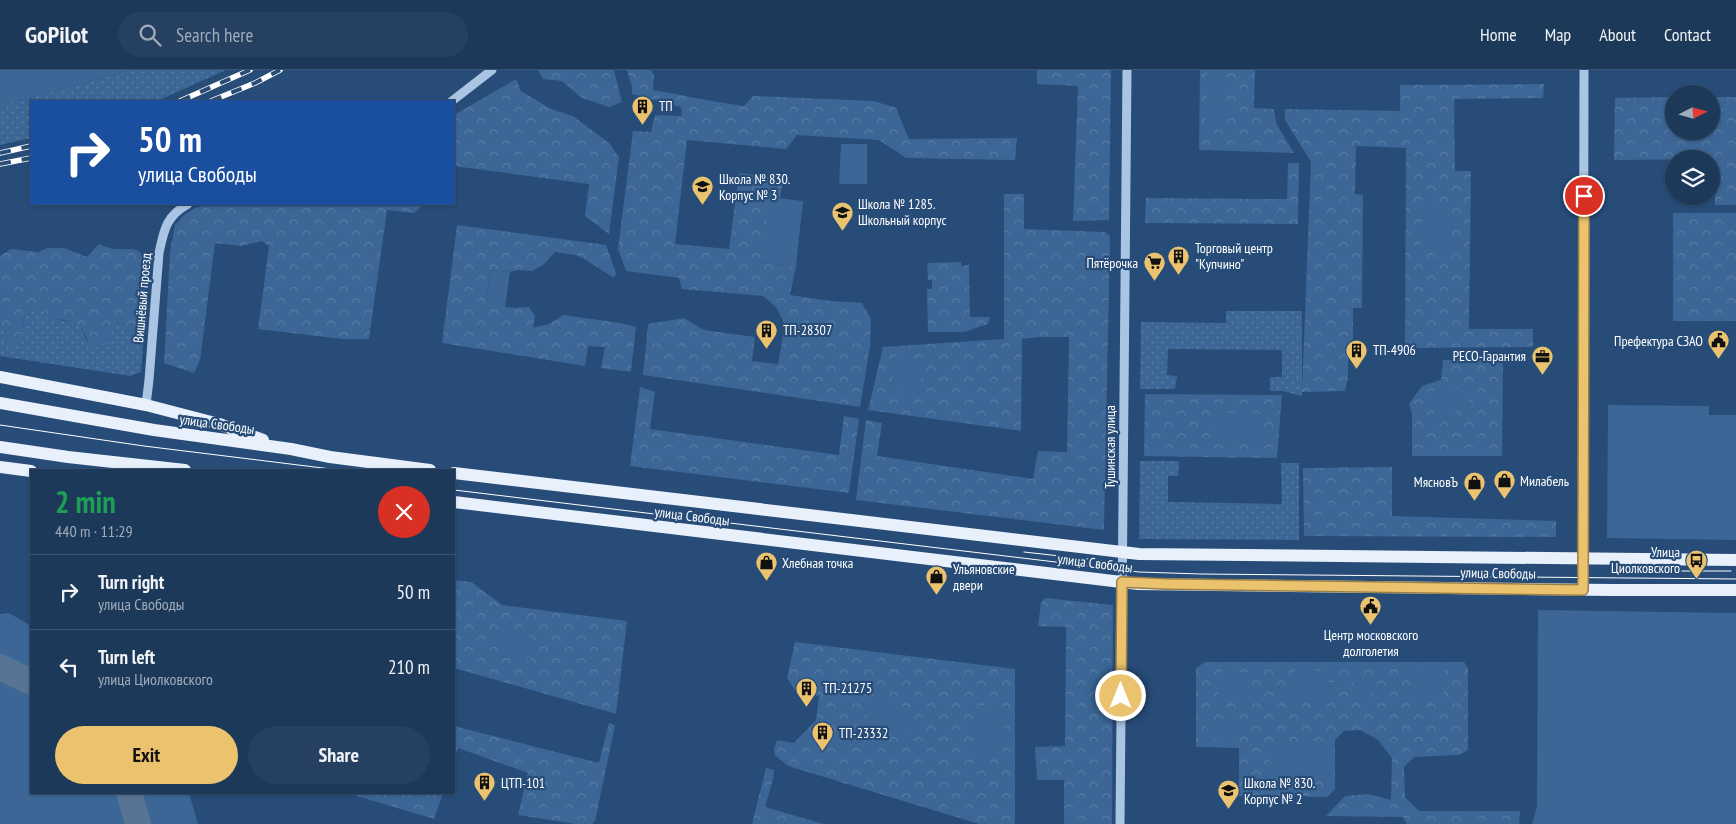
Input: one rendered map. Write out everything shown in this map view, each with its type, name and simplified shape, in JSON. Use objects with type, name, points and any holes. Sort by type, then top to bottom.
[{"type":"main road","points":[[0,377],[146,405],[219,424],[291,449]]},
{"type":"main road","name":"улица Свободы","points":[[0,403],[154,430],[422,469]]},
{"type":"main road","points":[[0,447],[176,469]]},
{"type":"main road","points":[[0,467],[30,471]]},
{"type":"main road","name":"улица Свободы","points":[[455,473],[1123,553],[1736,560]]},
{"type":"main road","name":"улица Свободы","points":[[455,502],[1122,582],[1583,590],[1736,590]]},
{"type":"street","points":[[453,100],[492,70]]},
{"type":"street","name":"Тушинская улица","points":[[1120,824],[1127,70]]},
{"type":"street","points":[[1583,590],[1584,70]]},
{"type":"street","name":"Вишнёвый проезд","points":[[146,405],[162,237],[175,211],[186,205]]},
{"type":"green space","points":[[0,70],[132,70],[13,102],[0,103]]},
{"type":"green space","points":[[132,70],[226,70],[159,100],[30,100],[30,138],[0,145],[0,103],[13,102]]},
{"type":"green space","points":[[538,70],[614,70],[622,102],[609,107],[582,98],[562,81],[543,79]]},
{"type":"green space","points":[[627,70],[651,70],[654,76],[653,90],[744,106],[753,96],[874,101],[896,108],[909,139],[1017,138],[1015,160],[906,158],[879,140],[797,135],[786,149],[687,140],[675,244],[729,249],[739,173],[784,178],[780,198],[770,197],[763,263],[796,266],[790,295],[830,301],[862,303],[871,319],[870,346],[860,407],[643,375],[648,324],[684,318],[704,330],[755,337],[752,361],[778,364],[785,325],[776,307],[763,296],[682,289],[679,278],[626,271],[618,249],[633,131],[651,132],[655,115],[682,116],[681,107],[632,94]]},
{"type":"green space","points":[[1037,70],[1111,70],[1109,220],[1073,221],[1078,86],[1037,84]]},
{"type":"green space","points":[[1200,70],[1255,70],[1254,108],[1274,109],[1276,123],[1294,153],[1199,150]]},
{"type":"green space","points":[[1207,70],[1227,70],[1226,130],[1206,129]]},
{"type":"green space","points":[[516,79],[521,91],[551,109],[573,116],[609,143],[619,157],[609,234],[585,216],[589,184],[455,166],[455,114]]},
{"type":"green space","points":[[1544,84],[1543,98],[1454,99],[1455,171],[1471,171],[1469,329],[1533,329],[1533,347],[1405,348],[1406,148],[1356,146],[1355,194],[1363,195],[1362,308],[1353,308],[1353,343],[1348,361],[1348,378],[1345,391],[1302,392],[1311,162],[1285,120],[1285,109],[1400,111],[1400,85]]},
{"type":"green space","points":[[1665,97],[1665,140],[1720,140],[1720,97],[1736,97],[1736,205],[1720,205],[1720,150],[1665,150],[1665,159],[1614,160],[1615,98]]},
{"type":"green space","points":[[841,144],[867,144],[867,184],[839,184]]},
{"type":"green space","points":[[1288,163],[1299,163],[1298,224],[1145,223],[1146,198],[1287,199]]},
{"type":"green space","points":[[1004,194],[1024,194],[1024,229],[1105,232],[1110,236],[1104,530],[856,500],[866,420],[882,423],[877,456],[1033,479],[1038,451],[1067,452],[1069,337],[1022,339],[1021,431],[868,410],[883,347],[1004,339]]},
{"type":"green space","points":[[769,197],[803,201],[796,266],[762,263]]},
{"type":"green space","points":[[1422,201],[1452,202],[1451,247],[1421,247]]},
{"type":"green space","points":[[204,205],[423,205],[414,213],[387,210],[369,339],[343,339],[258,329],[269,246],[262,241],[242,246],[215,243],[200,360],[194,373],[164,363],[170,252],[175,225],[184,215]]},
{"type":"green space","points":[[1673,213],[1736,213],[1736,321],[1673,321]]},
{"type":"green space","points":[[457,225],[606,245],[616,273],[614,278],[583,258],[555,252],[544,264],[532,271],[518,270],[510,272],[490,270],[486,305],[514,308],[529,307],[535,316],[533,328],[549,324],[563,315],[636,327],[631,372],[601,368],[605,347],[588,346],[585,366],[442,343]]},
{"type":"green space","points":[[99,244],[114,249],[133,249],[144,257],[146,264],[142,322],[140,330],[135,336],[128,337],[118,322],[112,327],[109,343],[101,346],[91,345],[79,326],[68,321],[48,318],[44,310],[36,307],[24,317],[22,342],[15,345],[8,341],[0,321],[0,256],[11,249],[39,252],[47,248],[64,248],[87,257]]},
{"type":"green space","points":[[144,257],[150,259],[141,372],[130,376],[0,356],[0,321],[8,340],[22,342],[24,317],[36,307],[44,310],[48,318],[72,322],[80,326],[87,341],[119,322],[128,337],[146,264]]},
{"type":"green space","points":[[961,262],[961,266],[969,265],[970,317],[990,317],[988,324],[964,332],[928,332],[927,289],[932,289],[932,280],[928,280],[927,263]]},
{"type":"green space","points":[[490,270],[510,272],[505,308],[486,306]]},
{"type":"green space","points":[[1226,311],[1302,311],[1302,396],[1282,391],[1270,391],[1270,377],[1282,377],[1282,350],[1168,349],[1167,375],[1177,376],[1175,389],[1140,389],[1141,322],[1226,323]]},
{"type":"green space","points":[[896,356],[924,360],[919,394],[891,390]]},
{"type":"green space","points":[[1503,359],[1502,456],[1412,456],[1412,414],[1409,404],[1422,386],[1441,380],[1443,360]]},
{"type":"green space","points":[[640,387],[655,392],[650,429],[839,455],[844,416],[859,419],[849,493],[630,466]]},
{"type":"green space","points":[[1434,389],[1470,389],[1470,399],[1441,424],[1434,425]]},
{"type":"green space","points":[[1145,394],[1282,395],[1277,458],[1144,456]]},
{"type":"green space","points":[[1608,405],[1709,406],[1709,415],[1736,415],[1736,540],[1607,538]]},
{"type":"green space","points":[[1215,413],[1263,414],[1263,442],[1215,441]]},
{"type":"green space","points":[[1140,461],[1179,461],[1178,476],[1168,476],[1168,502],[1282,504],[1281,463],[1299,463],[1299,540],[1139,539]]},
{"type":"green space","points":[[1392,467],[1392,516],[1556,521],[1556,537],[1304,536],[1303,468]]},
{"type":"green space","points":[[455,580],[471,582],[502,605],[627,621],[616,714],[455,668]]},
{"type":"green space","points":[[1045,598],[1113,605],[1112,824],[1064,824],[1064,780],[1037,780],[1035,747],[1065,746],[1066,627],[1038,626],[1041,603]]},
{"type":"green space","points":[[1538,610],[1736,613],[1736,824],[1532,824],[1537,807]]},
{"type":"green space","points":[[9,613],[30,625],[30,794],[189,794],[198,824],[0,824],[0,614]]},
{"type":"green space","points":[[500,633],[533,637],[530,661],[497,657]]},
{"type":"green space","points":[[795,642],[1015,669],[1015,824],[979,824],[788,766],[775,755],[774,749],[777,740],[794,743],[816,720],[819,696],[797,693],[787,678]]},
{"type":"green space","points":[[1205,662],[1464,662],[1468,668],[1468,750],[1459,755],[1414,757],[1404,767],[1405,797],[1419,811],[1520,811],[1519,824],[1407,824],[1403,817],[1326,816],[1345,796],[1368,794],[1391,800],[1392,758],[1378,740],[1360,730],[1344,731],[1335,740],[1335,789],[1327,797],[1239,796],[1239,748],[1196,747],[1196,668]]},
{"type":"green space","points":[[1413,669],[1444,669],[1444,702],[1413,702]]},
{"type":"green space","points":[[1295,670],[1328,671],[1328,682],[1337,682],[1337,701],[1285,699],[1286,676],[1295,676]]},
{"type":"green space","points":[[1218,672],[1251,672],[1252,703],[1218,703]]},
{"type":"green space","points":[[1353,678],[1371,678],[1371,702],[1353,702]]},
{"type":"green space","points":[[870,700],[914,708],[910,732],[866,725]]},
{"type":"green space","points":[[978,705],[1005,707],[1002,757],[976,756]]},
{"type":"green space","points":[[1221,719],[1238,719],[1238,740],[1205,740],[1206,723],[1220,723]]},
{"type":"green space","points":[[609,723],[615,725],[595,821],[592,824],[576,824],[518,815],[528,773],[458,748],[455,757],[455,726],[599,763]]},
{"type":"green space","points":[[1269,747],[1334,748],[1334,781],[1269,781]]},
{"type":"green space","points":[[766,768],[774,770],[765,807],[824,824],[752,824]]},
{"type":"green space","points":[[350,794],[443,794],[434,819]]},
{"type":"waterway","points":[[0,667],[30,682]]},
{"type":"waterway","points":[[130,794],[138,824]]},
{"type":"tram line","points":[[0,425],[144,446],[331,469]]},
{"type":"tram line","points":[[455,490],[1139,572],[1736,579]]},
{"type":"tram line","points":[[1024,552],[1114,562]]},
{"type":"tram line","points":[[1656,571],[1731,571]]},
{"type":"railway","points":[[182,100],[250,70]]},
{"type":"railway","points":[[213,100],[255,83],[280,70]]},
{"type":"railway","points":[[0,153],[30,146]]},
{"type":"railway","points":[[0,164],[30,158]]},
{"type":"place","name":"ТП","points":[[643,125]]},
{"type":"place","name":"Школа № 830. Корпус № 3","points":[[703,206]]},
{"type":"place","name":"Школа № 1285. Школьный корпус","points":[[842,231]]},
{"type":"place","name":"Торговый центр \"Купчино\"","points":[[1179,275]]},
{"type":"place","name":"Пятёрочка","points":[[1154,282]]},
{"type":"place","name":"ТП-28307","points":[[767,349]]},
{"type":"place","name":"Префектура СЗАО","points":[[1719,360]]},
{"type":"place","name":"ТП-4906","points":[[1357,369]]},
{"type":"place","name":"РЕСО-Гарантия","points":[[1542,375]]},
{"type":"place","name":"Милабель","points":[[1504,500]]},
{"type":"place","name":"МясновЪ","points":[[1474,501]]},
{"type":"place","name":"Улица Циолковского","points":[[1696,579]]},
{"type":"place","name":"Хлебная точка","points":[[766,582]]},
{"type":"place","name":"Ульяновские двери","points":[[937,596]]},
{"type":"place","name":"Центр московского долголетия","points":[[1371,626]]},
{"type":"place","name":"ТП-21275","points":[[807,707]]},
{"type":"place","name":"ТП-23332","points":[[823,752]]},
{"type":"place","name":"ЦТП-101","points":[[485,802]]},
{"type":"place","name":"Школа № 830. Корпус № 2","points":[[1228,810]]},
{"type":"route","points":[[1121,696],[1122,582],[1138,584],[1583,590],[1584,196]]}]
